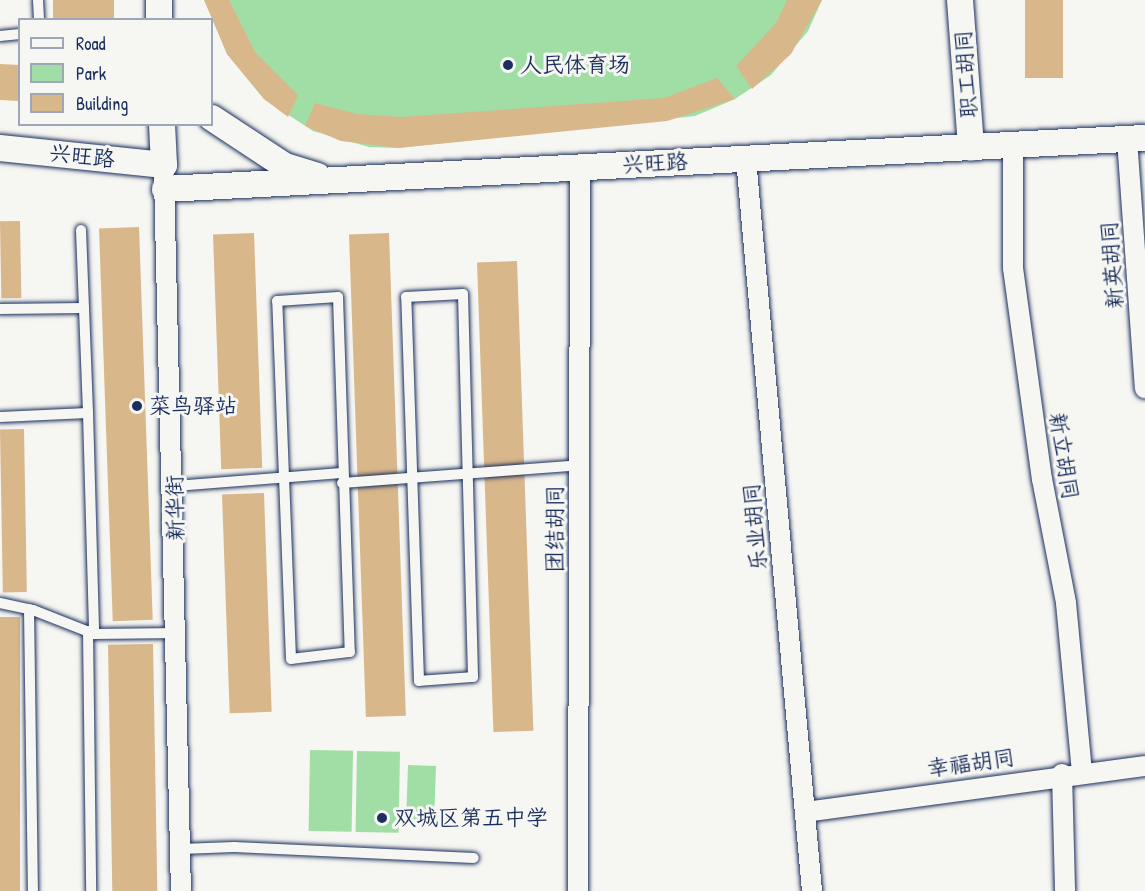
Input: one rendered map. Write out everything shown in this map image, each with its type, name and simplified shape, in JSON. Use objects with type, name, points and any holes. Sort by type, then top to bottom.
[{"type":"street","points":[[159,0],[159,18]]},
{"type":"street","name":"职工胡同","points":[[960,0],[971,148]]},
{"type":"street","points":[[213,119],[285,166],[341,181]]},
{"type":"street","name":"新华街","points":[[162,126],[175,486],[182,891]]},
{"type":"street","name":"兴旺路","points":[[0,148],[164,177],[341,181],[580,166],[1136,139]]},
{"type":"street","name":"新英胡同","points":[[1136,139],[1145,388]]},
{"type":"street","name":"新立胡同","points":[[1013,146],[1013,268],[1042,479],[1066,603],[1082,772]]},
{"type":"street","name":"乐业胡同","points":[[746,159],[812,891]]},
{"type":"street","name":"团结胡同","points":[[578,891],[580,166]]},
{"type":"street","name":"幸福胡同","points":[[805,812],[1062,774],[1145,766]]},
{"type":"street","points":[[1062,774],[1065,891]]},
{"type":"lane","points":[[39,0],[39,18]]},
{"type":"lane","points":[[0,36],[18,34]]},
{"type":"lane","points":[[81,230],[88,413],[91,891]]},
{"type":"lane","points":[[463,294],[467,470],[473,677],[419,681],[406,297],[463,294]]},
{"type":"lane","points":[[338,297],[342,478],[350,652],[291,659],[277,301],[338,297]]},
{"type":"lane","points":[[0,309],[84,308]]},
{"type":"lane","points":[[0,417],[88,413]]},
{"type":"lane","points":[[175,486],[284,477],[412,476],[467,470],[579,465]]},
{"type":"lane","points":[[0,603],[28,609],[91,632],[178,633]]},
{"type":"lane","points":[[28,609],[33,891]]},
{"type":"lane","points":[[181,849],[234,847],[474,858]]},
{"type":"green space","name":"人民体育场","points":[[205,0],[822,0],[808,31],[771,75],[735,99],[695,116],[398,148],[369,147],[313,131],[264,99],[227,54]]},
{"type":"green space","points":[[310,750],[353,751],[352,832],[309,831]]},
{"type":"green space","points":[[357,751],[400,752],[399,833],[356,832]]},
{"type":"green space","points":[[408,765],[436,766],[434,822],[406,821]]},
{"type":"building","points":[[53,0],[114,0],[114,18],[53,18]]},
{"type":"building","points":[[204,0],[229,0],[255,52],[298,95],[288,117],[264,99],[227,54]]},
{"type":"building","points":[[787,0],[822,0],[791,54],[752,89],[736,66],[776,23]]},
{"type":"building","points":[[1025,0],[1063,0],[1063,78],[1025,78]]},
{"type":"building","points":[[0,64],[18,65],[18,101],[0,100]]},
{"type":"building","points":[[717,78],[735,99],[667,121],[398,148],[341,141],[305,126],[315,103],[357,114],[401,117],[664,98]]},
{"type":"building","points":[[0,221],[20,221],[21,298],[1,298]]},
{"type":"building","points":[[139,227],[153,620],[113,621],[99,228]]},
{"type":"building","points":[[254,233],[262,468],[221,469],[213,234]]},
{"type":"building","points":[[389,233],[406,716],[366,717],[349,234]]},
{"type":"building","points":[[517,261],[533,731],[493,732],[477,262]]},
{"type":"building","points":[[0,429],[24,429],[27,592],[3,592]]},
{"type":"building","points":[[264,493],[272,712],[230,713],[222,494]]},
{"type":"building","points":[[0,617],[20,617],[20,891],[0,891]]},
{"type":"building","points":[[153,644],[157,891],[112,891],[108,645]]},
{"type":"place","name":"人民体育场","points":[[508,65]]},
{"type":"place","name":"菜鸟驿站","points":[[137,406]]},
{"type":"place","name":"双城区第五中学","points":[[382,818]]}]
